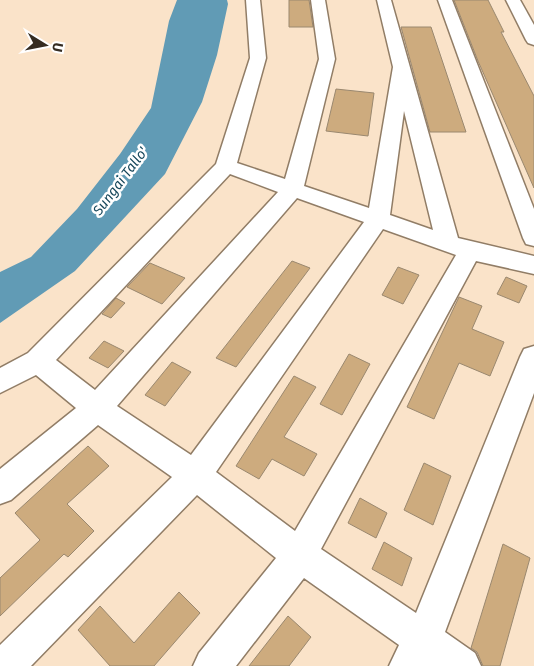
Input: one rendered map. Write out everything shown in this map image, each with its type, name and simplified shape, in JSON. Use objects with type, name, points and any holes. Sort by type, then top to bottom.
[{"type":"street","points":[[0,381],[38,361],[226,166],[258,58],[253,0]]},
{"type":"street","points":[[0,489],[97,408],[293,189],[327,59],[318,0]]},
{"type":"street","points":[[212,666],[300,554],[459,247],[402,68],[384,0]]},
{"type":"street","points":[[445,0],[534,238]]},
{"type":"street","points":[[512,0],[534,40]]},
{"type":"street","points":[[5,666],[195,475],[378,219],[402,68]]},
{"type":"street","points":[[226,166],[459,247],[534,264]]},
{"type":"street","points":[[408,666],[424,639],[534,357]]},
{"type":"street","points":[[38,361],[97,408],[195,475],[300,554],[462,666]]},
{"type":"street","points":[[0,468],[97,408]]},
{"type":"water","name":"Sungai Tallo'","points":[[177,0],[227,0],[228,4],[217,55],[202,102],[165,174],[75,271],[0,323],[0,272],[31,257],[77,209],[120,154],[151,108],[169,21]]},
{"type":"building","points":[[289,0],[309,0],[313,27],[289,27]]},
{"type":"building","points":[[454,0],[488,0],[504,32],[501,32],[534,96],[534,188],[478,61]]},
{"type":"building","points":[[401,27],[431,27],[466,132],[430,132]]},
{"type":"building","points":[[336,89],[374,93],[368,136],[326,131]]},
{"type":"building","points":[[292,261],[310,268],[236,367],[216,358]]},
{"type":"building","points":[[150,263],[185,278],[162,304],[127,287]]},
{"type":"building","points":[[398,267],[419,275],[403,304],[382,295]]},
{"type":"building","points":[[506,277],[527,286],[519,303],[497,294]]},
{"type":"building","points":[[459,297],[482,306],[472,329],[504,342],[490,376],[459,363],[434,419],[407,407]]},
{"type":"building","points":[[116,298],[125,303],[111,318],[102,314]]},
{"type":"building","points":[[104,341],[124,351],[108,368],[89,358]]},
{"type":"building","points":[[349,354],[370,364],[342,415],[320,404]]},
{"type":"building","points":[[172,362],[191,372],[165,406],[145,395]]},
{"type":"building","points":[[294,376],[316,387],[284,437],[317,454],[304,476],[272,459],[259,479],[236,466]]},
{"type":"building","points":[[88,446],[109,466],[67,504],[94,531],[68,557],[64,554],[0,616],[0,578],[40,540],[15,513]]},
{"type":"building","points":[[424,463],[451,476],[433,525],[404,510]]},
{"type":"building","points":[[360,498],[387,513],[376,538],[348,523]]},
{"type":"building","points":[[384,542],[412,558],[402,586],[372,569]]},
{"type":"building","points":[[503,544],[530,558],[500,666],[483,666],[477,652],[471,648]]},
{"type":"building","points":[[179,592],[200,613],[154,666],[110,666],[78,630],[100,606],[134,643]]},
{"type":"building","points":[[288,616],[311,637],[289,666],[249,666]]}]
